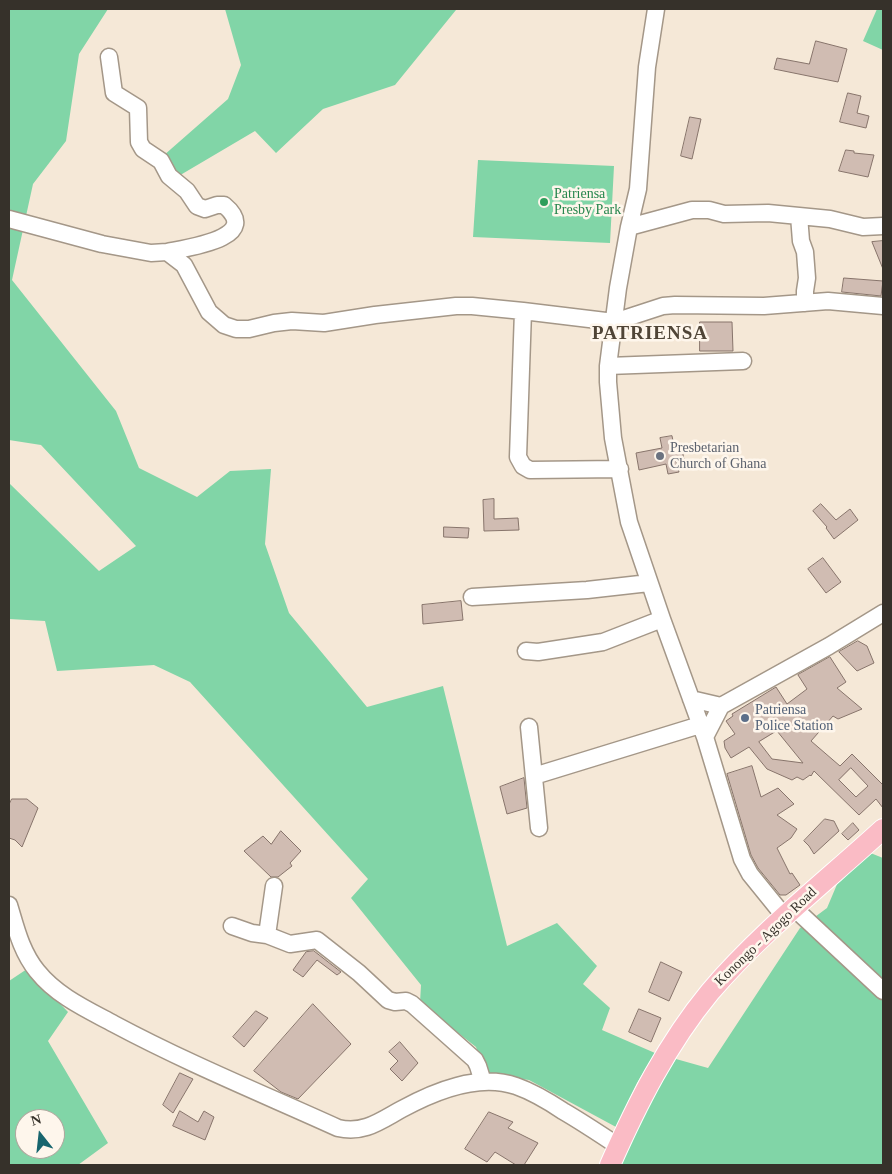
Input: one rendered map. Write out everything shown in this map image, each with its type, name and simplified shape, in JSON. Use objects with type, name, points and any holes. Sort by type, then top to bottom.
[{"type":"main road","name":"Konongo - Agogo Road","points":[[610,1165],[646,1088],[676,1038],[710,993],[742,957],[789,912],[883,829]]},
{"type":"street","points":[[656,9],[647,68],[638,189],[629,227],[608,366],[613,438],[629,522],[662,620],[703,731],[742,858],[750,874],[789,912],[883,991]]},
{"type":"street","points":[[9,219],[110,246],[152,253],[167,252],[222,238],[232,230],[235,223],[230,209],[224,205],[217,205],[206,209],[197,206],[186,191],[169,176],[161,161],[141,146],[138,137],[138,108],[114,93],[109,58]]},
{"type":"street","points":[[629,227],[692,210],[709,210],[724,214],[768,213],[830,219],[863,227],[883,226]]},
{"type":"street","points":[[799,216],[807,278],[804,291],[805,303]]},
{"type":"street","points":[[167,252],[184,265],[214,318],[224,326],[236,329],[249,329],[292,321],[324,323],[456,306],[523,311],[614,322],[663,306],[675,305],[764,306],[828,301],[883,306]]},
{"type":"street","points":[[523,311],[518,458],[523,466],[530,470],[620,469]]},
{"type":"street","points":[[608,366],[743,361]]},
{"type":"street","points":[[472,597],[587,590],[649,583]]},
{"type":"street","points":[[534,776],[703,731],[721,706],[829,646],[883,613]]},
{"type":"street","points":[[526,651],[538,652],[603,642],[662,620]]},
{"type":"street","points":[[691,699],[721,706]]},
{"type":"street","points":[[529,727],[539,828]]},
{"type":"street","points":[[268,935],[274,886]]},
{"type":"street","points":[[9,905],[18,935],[28,958],[36,970],[58,992],[72,1002],[150,1043],[338,1128],[348,1130],[369,1128],[424,1097],[459,1086],[482,1082],[514,1085],[535,1094],[618,1146]]},
{"type":"street","points":[[232,926],[252,933],[268,935],[290,944],[318,940],[359,973],[388,1000],[409,1002],[475,1060],[482,1082]]},
{"type":"green space","points":[[9,9],[108,9],[79,54],[66,141],[33,184],[12,280],[116,411],[139,468],[197,497],[230,471],[271,469],[265,544],[289,613],[367,707],[443,686],[507,946],[557,923],[597,966],[583,984],[610,1008],[602,1030],[655,1053],[637,1083],[616,1127],[529,1080],[485,1074],[476,1047],[420,1003],[421,985],[351,898],[368,879],[190,682],[154,665],[57,671],[45,621],[9,619],[9,483],[99,571],[136,546],[41,445],[9,440]]},
{"type":"green space","points":[[225,9],[456,10],[395,85],[323,109],[276,153],[255,131],[177,177],[163,156],[228,99],[241,65]]},
{"type":"green space","points":[[877,9],[883,9],[883,50],[863,41]]},
{"type":"green space","name":"Patriensa Presby Park","points":[[478,160],[614,166],[610,243],[473,237]]},
{"type":"green space","points":[[868,852],[883,858],[883,1165],[621,1165],[654,1092],[676,1059],[708,1068],[800,928],[827,908],[838,882]]},
{"type":"green space","points":[[27,969],[68,1012],[48,1041],[108,1143],[78,1165],[9,1165],[9,981]]},
{"type":"building","points":[[816,41],[847,49],[838,82],[774,69],[777,58],[809,64]]},
{"type":"building","points":[[848,93],[861,96],[857,113],[869,116],[866,128],[840,122]]},
{"type":"building","points":[[690,117],[701,119],[692,159],[681,156]]},
{"type":"building","points":[[846,150],[854,151],[854,153],[874,155],[868,177],[839,171]]},
{"type":"building","points":[[883,241],[883,269],[872,242]]},
{"type":"building","points":[[844,278],[883,281],[881,296],[842,292]]},
{"type":"building","points":[[700,322],[732,322],[733,351],[700,351]]},
{"type":"building","name":"Presbetarian Church of Ghana","points":[[672,436],[674,445],[681,444],[684,460],[676,461],[679,472],[668,474],[666,464],[639,470],[636,453],[662,448],[660,438]]},
{"type":"building","points":[[494,499],[494,519],[518,518],[519,530],[484,531],[483,500]]},
{"type":"building","points":[[821,504],[836,520],[850,509],[858,520],[834,539],[827,527],[813,511]]},
{"type":"building","points":[[444,527],[469,528],[468,538],[444,537]]},
{"type":"building","points":[[823,558],[841,582],[826,593],[808,569]]},
{"type":"building","points":[[461,601],[463,620],[423,624],[422,605]]},
{"type":"building","points":[[858,641],[867,646],[874,663],[857,671],[839,652]]},
{"type":"building","points":[[830,657],[846,682],[837,688],[862,709],[838,719],[833,716],[811,741],[840,766],[852,754],[883,785],[883,808],[876,799],[859,815],[814,771],[811,776],[803,780],[797,777],[792,780],[767,769],[749,747],[731,758],[725,748],[724,741],[735,734],[726,721],[733,716],[732,714],[776,687],[787,704],[807,689],[798,675]],"holes":[[[777,731],[803,763],[772,759],[759,742]],[[851,768],[868,786],[856,797],[839,780]]]},
{"type":"building","points":[[752,766],[761,797],[778,788],[794,804],[777,815],[797,829],[791,838],[777,848],[790,874],[792,873],[800,885],[786,895],[780,895],[758,868],[751,855],[727,774]]},
{"type":"building","points":[[524,778],[527,808],[507,814],[500,787]]},
{"type":"building","points":[[12,799],[27,799],[38,808],[22,847],[15,840],[9,838],[9,805]]},
{"type":"building","points":[[825,819],[834,821],[839,831],[814,854],[804,841]]},
{"type":"building","points":[[853,823],[859,830],[848,840],[842,834]]},
{"type":"building","points":[[281,831],[301,851],[290,863],[292,866],[278,877],[271,877],[244,851],[263,836],[271,844]]},
{"type":"building","points":[[314,951],[341,972],[337,975],[317,960],[303,977],[293,970],[306,952]]},
{"type":"building","points":[[661,962],[682,972],[669,1001],[649,992]]},
{"type":"building","points":[[313,1004],[351,1044],[298,1099],[281,1092],[254,1071]]},
{"type":"building","points":[[639,1009],[661,1018],[651,1042],[629,1032]]},
{"type":"building","points":[[256,1011],[268,1018],[244,1047],[233,1037]]},
{"type":"building","points":[[400,1042],[418,1063],[402,1081],[390,1069],[398,1061],[389,1052]]},
{"type":"building","points":[[180,1073],[193,1079],[173,1113],[163,1105]]},
{"type":"building","points":[[180,1111],[198,1122],[204,1111],[214,1117],[205,1140],[173,1126]]},
{"type":"building","points":[[489,1112],[513,1122],[508,1128],[538,1143],[524,1165],[516,1165],[495,1152],[487,1162],[465,1149]]},
{"type":"place","name":"Patriensa Presby Park","points":[[544,202]]},
{"type":"place","name":"Presbetarian Church of Ghana","points":[[660,456]]},
{"type":"place","name":"Patriensa Police Station","points":[[745,718]]},
{"type":"district","name":"PATRIENSA","points":[[650,334]]}]
